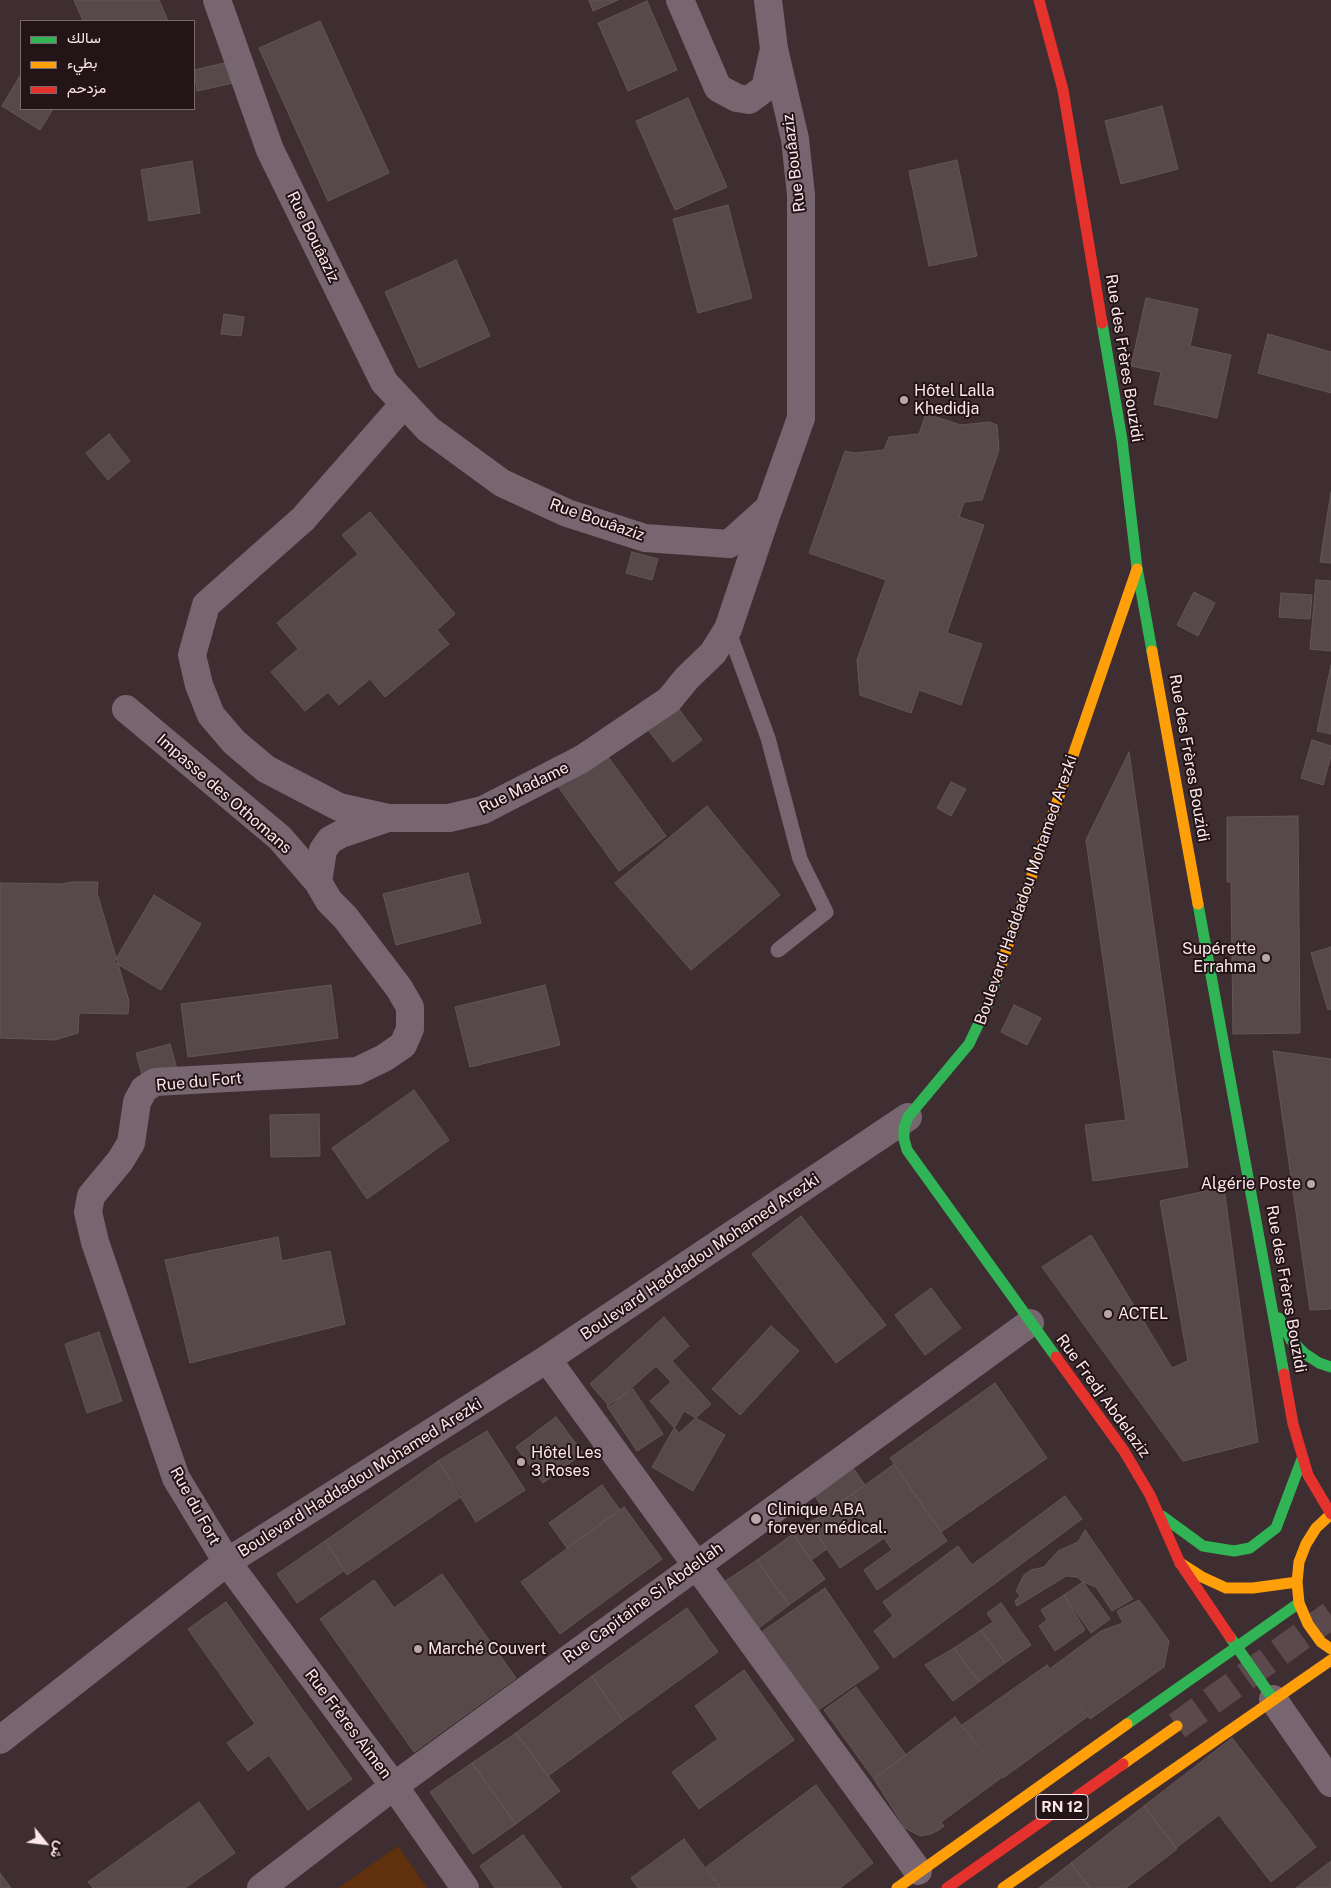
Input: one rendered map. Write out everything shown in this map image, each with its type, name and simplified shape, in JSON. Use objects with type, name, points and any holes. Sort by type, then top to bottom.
[{"type":"main road","name":"Rue des Frères Bouzidi","points":[[1039,0],[1065,100],[1122,440],[1137,568],[1293,1424],[1308,1475],[1331,1514]]},
{"type":"main road","name":"Boulevard Haddadou Mohamed Arezki","points":[[908,1117],[969,1044],[988,1006],[1137,568]]},
{"type":"main road","name":"Rue Fredj Abdelaziz","points":[[908,1117],[904,1128],[907,1150],[1124,1451],[1150,1495],[1180,1563],[1273,1699]]},
{"type":"main road","points":[[1273,1307],[1291,1340],[1318,1363],[1331,1367]]},
{"type":"main road","points":[[1159,1514],[1203,1546],[1234,1551],[1250,1548],[1276,1528],[1302,1459]]},
{"type":"main road","points":[[1331,1514],[1316,1528],[1306,1544],[1299,1562],[1297,1582],[1300,1603],[1308,1624],[1321,1642],[1331,1649]]},
{"type":"main road","points":[[1180,1563],[1202,1577],[1226,1588],[1253,1588],[1297,1582]]},
{"type":"main road","points":[[907,1880],[1300,1603]]},
{"type":"main road","points":[[1003,1888],[1331,1660]]},
{"type":"main road","name":"RN 12","points":[[946,1888],[1177,1726]]},
{"type":"street","name":"Rue Bouâaziz","points":[[217,0],[270,150],[384,382],[404,404],[428,429],[502,483],[567,513],[645,538],[728,544],[769,508],[801,418],[801,195],[794,139],[774,49],[768,0]]},
{"type":"street","points":[[680,0],[718,88],[738,98],[749,100],[765,88],[774,49]]},
{"type":"street","name":"Rue Madame","points":[[404,404],[302,519],[206,605],[192,655],[199,685],[211,715],[234,742],[266,769],[339,807],[388,818],[449,818],[483,810],[582,759],[670,700],[687,678],[713,653],[728,629],[769,508]]},
{"type":"street","name":"Impasse des Othomans","points":[[126,709],[280,838],[318,882]]},
{"type":"street","points":[[318,882],[323,850],[330,840],[341,834],[388,818]]},
{"type":"street","name":"Rue du Fort","points":[[227,1562],[176,1478],[95,1242],[88,1212],[91,1196],[120,1161],[131,1143],[136,1102],[144,1089],[155,1082],[357,1071],[384,1058],[403,1045],[410,1029],[410,1007],[399,988],[362,940],[329,902],[318,882]]},
{"type":"street","name":"Boulevard Haddadou Mohamed Arezki","points":[[0,1740],[227,1562],[548,1359],[908,1117]]},
{"type":"street","name":"Rue Capitaine Si Abdellah","points":[[261,1888],[394,1786],[695,1565],[1030,1323]]},
{"type":"street","points":[[548,1359],[695,1565],[907,1880]]},
{"type":"street","name":"Rue Frères Aimen","points":[[227,1562],[394,1786],[465,1888]]},
{"type":"street","points":[[1273,1699],[1331,1783]]},
{"type":"lane","points":[[728,629],[768,738],[800,859],[826,912],[778,950]]},
{"type":"shaded area","points":[[398,1846],[427,1888],[338,1888]]},
{"type":"building","points":[[74,0],[159,0],[168,20],[83,20]]},
{"type":"building","points":[[589,0],[618,0],[593,11]]},
{"type":"building","points":[[647,1],[677,70],[628,91],[598,23]]},
{"type":"building","points":[[320,21],[389,173],[328,201],[259,48]]},
{"type":"building","points":[[233,61],[238,82],[197,91],[195,70]]},
{"type":"building","points":[[20,76],[20,110],[52,110],[40,130],[2,106]]},
{"type":"building","points":[[688,98],[727,187],[675,210],[636,121]]},
{"type":"building","points":[[1162,106],[1178,169],[1121,184],[1105,121]]},
{"type":"building","points":[[957,160],[977,256],[929,266],[909,171]]},
{"type":"building","points":[[192,161],[200,213],[149,221],[141,170]]},
{"type":"building","points":[[728,205],[752,298],[698,313],[673,219]]},
{"type":"building","points":[[456,260],[490,336],[419,368],[385,292]]},
{"type":"building","points":[[1146,298],[1198,309],[1190,346],[1231,355],[1217,418],[1154,404],[1161,372],[1131,366]]},
{"type":"building","points":[[224,314],[244,317],[241,336],[221,334]]},
{"type":"building","points":[[1268,334],[1331,352],[1331,393],[1258,373]]},
{"type":"building","points":[[926,414],[961,425],[989,422],[997,425],[999,450],[982,500],[964,502],[959,517],[984,525],[947,633],[982,644],[961,705],[919,690],[911,713],[860,695],[857,660],[886,580],[809,553],[845,451],[854,453],[884,450],[889,437],[919,434]]},
{"type":"building","points":[[109,434],[130,461],[108,480],[86,453]]},
{"type":"building","points":[[1331,492],[1331,563],[1320,562]]},
{"type":"building","points":[[370,512],[455,614],[437,630],[449,644],[385,697],[370,679],[339,705],[328,692],[305,711],[271,672],[298,649],[277,623],[358,554],[342,535]]},
{"type":"building","points":[[632,552],[658,559],[652,580],[626,573]]},
{"type":"building","points":[[1316,580],[1331,581],[1331,651],[1310,649]]},
{"type":"building","points":[[1194,592],[1215,603],[1198,636],[1177,625]]},
{"type":"building","points":[[1281,593],[1312,595],[1310,619],[1279,617]]},
{"type":"building","points":[[1331,665],[1331,734],[1317,731]]},
{"type":"building","points":[[675,704],[702,740],[673,762],[645,726]]},
{"type":"building","points":[[1312,740],[1331,746],[1331,756],[1323,785],[1301,778]]},
{"type":"building","points":[[603,750],[666,836],[619,871],[556,784]]},
{"type":"building","points":[[1129,752],[1188,1167],[1093,1181],[1085,1125],[1126,1120],[1086,840]]},
{"type":"building","points":[[951,782],[966,789],[951,816],[937,808]]},
{"type":"building","points":[[707,806],[780,895],[691,970],[615,883]]},
{"type":"building","name":"Supérette Errahma","points":[[1298,816],[1300,1033],[1233,1034],[1231,882],[1227,882],[1227,817]]},
{"type":"building","points":[[468,873],[481,923],[396,945],[383,894]]},
{"type":"building","points":[[98,882],[97,893],[129,1001],[128,1014],[79,1013],[78,1033],[55,1040],[0,1038],[0,883],[62,884]]},
{"type":"building","points":[[154,895],[201,924],[161,990],[114,962]]},
{"type":"building","points":[[1331,947],[1331,1009],[1328,1010],[1311,953]]},
{"type":"building","points":[[331,985],[338,1038],[188,1057],[181,1004]]},
{"type":"building","points":[[545,985],[560,1045],[470,1067],[455,1007]]},
{"type":"building","points":[[1014,1005],[1041,1018],[1027,1045],[1001,1032]]},
{"type":"building","points":[[170,1044],[177,1069],[143,1079],[136,1053]]},
{"type":"building","name":"Algérie Poste","points":[[1273,1051],[1331,1059],[1331,1309],[1310,1310]]},
{"type":"building","points":[[414,1090],[449,1140],[367,1199],[332,1148]]},
{"type":"building","points":[[319,1114],[320,1156],[271,1157],[270,1115]]},
{"type":"building","name":"ACTEL","points":[[1224,1187],[1258,1442],[1183,1461],[1042,1267],[1091,1235],[1172,1368],[1188,1361],[1160,1201]]},
{"type":"building","points":[[801,1216],[886,1325],[836,1363],[752,1254]]},
{"type":"building","points":[[278,1237],[282,1261],[330,1251],[345,1324],[190,1363],[165,1260]]},
{"type":"building","points":[[931,1288],[961,1328],[925,1355],[895,1315]]},
{"type":"building","points":[[664,1317],[689,1346],[672,1361],[711,1404],[679,1433],[650,1401],[671,1382],[656,1366],[610,1407],[590,1384]]},
{"type":"building","points":[[771,1326],[799,1351],[740,1415],[712,1389]]},
{"type":"building","points":[[99,1332],[122,1401],[87,1413],[65,1344]]},
{"type":"building","points":[[995,1383],[1047,1458],[941,1532],[890,1458]]},
{"type":"building","points":[[633,1389],[663,1434],[637,1451],[607,1406]]},
{"type":"building","points":[[684,1411],[725,1435],[693,1491],[652,1467]]},
{"type":"building","points":[[556,1417],[583,1453],[543,1483],[516,1447]]},
{"type":"building","points":[[487,1431],[525,1490],[476,1522],[438,1461]]},
{"type":"building","points":[[438,1461],[462,1496],[347,1575],[325,1541]]},
{"type":"building","points":[[894,1464],[947,1541],[877,1590],[864,1570],[892,1550],[853,1494]]},
{"type":"building","points":[[853,1468],[865,1485],[826,1512],[814,1495]]},
{"type":"building","points":[[602,1485],[620,1510],[567,1548],[549,1523]]},
{"type":"building","points":[[853,1494],[883,1539],[840,1568],[809,1523]]},
{"type":"building","points":[[1065,1496],[1082,1519],[894,1658],[874,1631],[893,1616],[883,1602],[958,1546],[972,1565]]},
{"type":"building","points":[[624,1507],[662,1559],[560,1634],[521,1582]]},
{"type":"building","points":[[809,1523],[827,1549],[811,1560],[793,1534]]},
{"type":"building","points":[[1085,1530],[1133,1599],[1112,1611],[1096,1587],[1083,1582],[1077,1577],[1066,1576],[1017,1606],[1015,1601],[1020,1596],[1016,1591],[1024,1575],[1031,1570],[1044,1567],[1058,1551],[1078,1542]]},
{"type":"building","points":[[793,1534],[825,1579],[789,1605],[757,1560]]},
{"type":"building","points":[[325,1541],[345,1570],[297,1603],[277,1574]]},
{"type":"building","points":[[757,1560],[789,1605],[755,1631],[721,1584]]},
{"type":"building","name":"Marché Couvert","points":[[442,1574],[516,1678],[414,1752],[320,1619],[374,1580],[394,1608]]},
{"type":"building","points":[[1083,1582],[1110,1619],[1091,1633],[1064,1595]]},
{"type":"building","points":[[825,1588],[879,1668],[814,1713],[760,1633]]},
{"type":"building","points":[[1064,1595],[1085,1630],[1055,1651],[1039,1626],[1047,1620],[1041,1610]]},
{"type":"building","points":[[1139,1600],[1169,1641],[1164,1667],[1090,1719],[1051,1668],[1101,1631],[1123,1623],[1117,1611]]},
{"type":"building","points":[[226,1602],[352,1779],[308,1810],[269,1755],[248,1771],[227,1743],[255,1724],[188,1629]]},
{"type":"building","points":[[1001,1603],[1031,1645],[1005,1663],[981,1630],[993,1622],[987,1613]]},
{"type":"building","points":[[687,1608],[718,1652],[623,1721],[592,1676]]},
{"type":"building","points":[[981,1630],[1005,1663],[979,1682],[954,1648]]},
{"type":"building","points":[[954,1648],[979,1682],[953,1701],[925,1665]]},
{"type":"building","points":[[1047,1665],[1087,1717],[1003,1778],[962,1725]]},
{"type":"building","points":[[744,1670],[794,1740],[699,1809],[672,1772],[718,1739],[695,1706]]},
{"type":"building","points":[[592,1676],[623,1721],[548,1776],[516,1733]]},
{"type":"building","points":[[856,1687],[906,1755],[874,1779],[824,1710]]},
{"type":"building","points":[[955,1717],[1001,1778],[941,1822],[944,1826],[939,1830],[920,1836],[905,1828],[874,1779]]},
{"type":"building","points":[[516,1733],[560,1791],[516,1824],[472,1763]]},
{"type":"building","points":[[1232,1738],[1316,1847],[1271,1882],[1219,1815],[1176,1848],[1144,1806]]},
{"type":"building","points":[[472,1763],[516,1824],[473,1854],[430,1792]]},
{"type":"building","points":[[816,1785],[873,1863],[840,1888],[721,1888],[706,1867]]},
{"type":"building","points":[[199,1802],[235,1853],[185,1888],[93,1888],[88,1882]]},
{"type":"building","points":[[1144,1806],[1177,1849],[1126,1888],[1090,1888],[1071,1863]]},
{"type":"building","points":[[523,1835],[562,1888],[495,1888],[480,1866]]},
{"type":"building","points":[[684,1839],[720,1888],[638,1888],[631,1878]]},
{"type":"building","points":[[1331,1861],[1331,1888],[1296,1888]]},
{"type":"building","points":[[1071,1863],[1090,1888],[1039,1888]]},
{"type":"building","points":[[0,1873],[11,1888],[0,1888]]},
{"type":"tunnel","points":[[1177,1726],[1331,1615]]},
{"type":"traffic: fast","points":[[1102,323],[1122,440],[1137,568],[1152,651]]},
{"type":"traffic: fast","points":[[1198,904],[1284,1374]]},
{"type":"traffic: fast","points":[[997,977],[987,1006],[969,1044],[908,1117],[904,1128],[904,1139],[907,1150],[1056,1357]]},
{"type":"traffic: fast","points":[[1279,1318],[1291,1340],[1304,1353],[1319,1363],[1331,1367]]},
{"type":"traffic: fast","points":[[1162,1516],[1203,1546],[1234,1551],[1250,1548],[1276,1528],[1302,1459]]},
{"type":"traffic: fast","points":[[1127,1724],[1299,1603]]},
{"type":"traffic: fast","points":[[1230,1637],[1273,1699]]},
{"type":"traffic: slow","points":[[997,977],[1137,569]]},
{"type":"traffic: slow","points":[[1152,651],[1198,904]]},
{"type":"traffic: slow","points":[[1331,1514],[1316,1528],[1306,1544],[1299,1562],[1297,1582],[1299,1603],[1308,1624],[1321,1642],[1331,1649]]},
{"type":"traffic: slow","points":[[1180,1563],[1202,1577],[1226,1588],[1253,1588],[1297,1582]]},
{"type":"traffic: slow","points":[[1003,1888],[1331,1660]]},
{"type":"traffic: slow","points":[[897,1888],[1127,1724]]},
{"type":"traffic: slow","points":[[1123,1764],[1177,1726]]},
{"type":"traffic: jam","points":[[1039,0],[1063,90],[1102,323]]},
{"type":"traffic: jam","points":[[1056,1357],[1124,1451],[1150,1495],[1180,1563],[1230,1637]]},
{"type":"traffic: jam","points":[[1284,1374],[1293,1424],[1308,1475],[1331,1514]]},
{"type":"traffic: jam","points":[[947,1888],[1123,1764]]},
{"type":"place","name":"Hôtel Lalla Khedidja","points":[[904,400]]},
{"type":"place","name":"Supérette Errahma","points":[[1266,958]]},
{"type":"place","name":"Algérie Poste","points":[[1311,1184]]},
{"type":"place","name":"ACTEL","points":[[1108,1314]]},
{"type":"place","name":"Hôtel Les 3 Roses","points":[[521,1462]]},
{"type":"place","name":"Clinique ABA forever médical.","points":[[756,1519]]},
{"type":"place","name":"Marché Couvert","points":[[418,1649]]}]
